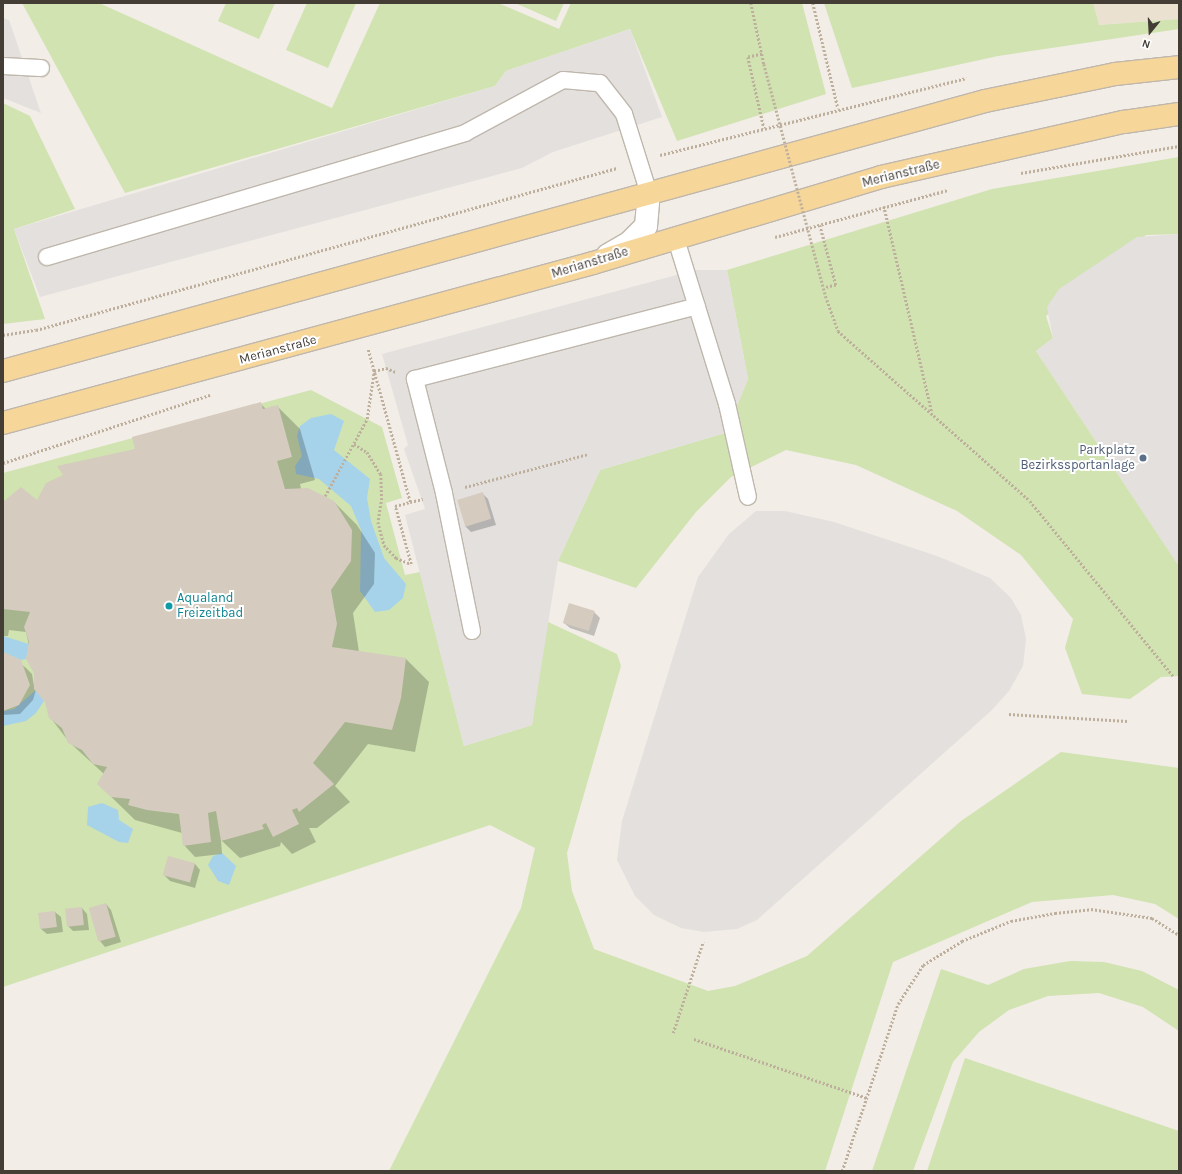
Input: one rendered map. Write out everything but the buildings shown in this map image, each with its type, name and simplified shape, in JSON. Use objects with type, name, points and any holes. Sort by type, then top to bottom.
[{"type":"main road","points":[[3,371],[985,101],[1115,74],[1179,67]]},
{"type":"main road","name":"Merianstraße","points":[[3,423],[593,264],[675,236],[881,177],[1124,122],[1179,114]]},
{"type":"street","points":[[593,264],[629,243],[646,226],[649,194]]},
{"type":"lane","points":[[3,66],[41,68]]},
{"type":"lane","points":[[47,257],[465,133],[563,80],[600,83],[624,114],[649,194]]},
{"type":"lane","points":[[675,236],[727,404],[748,497]]},
{"type":"lane","points":[[472,631],[444,493],[415,379],[697,306]]},
{"type":"path","points":[[751,3],[764,64],[824,288],[838,331],[932,412],[1030,501],[1173,676]]},
{"type":"path","points":[[3,335],[36,330],[639,161],[838,108],[813,3]]},
{"type":"path","points":[[762,54],[748,58],[764,128]]},
{"type":"path","points":[[1017,174],[1179,146]]},
{"type":"path","points":[[932,412],[884,206],[950,189]]},
{"type":"path","points":[[820,225],[836,285],[824,288]]},
{"type":"path","points":[[367,349],[410,502]]},
{"type":"path","points":[[374,371],[386,368],[415,379]]},
{"type":"path","points":[[325,496],[367,419],[374,371]]},
{"type":"path","points":[[354,444],[367,452],[381,474],[382,498],[378,522],[384,545],[396,558],[411,564],[395,506],[588,454]]},
{"type":"path","points":[[1009,714],[1128,721]]},
{"type":"path","points":[[842,1171],[898,1004],[923,965],[962,941],[1011,921],[1091,909],[1152,918],[1179,935]]},
{"type":"path","points":[[673,1033],[703,942]]},
{"type":"path","points":[[694,1039],[867,1098]]},
{"type":"shaded area","points":[[1093,3],[1179,3],[1179,19],[1098,25]]},
{"type":"shaded area","points":[[3,18],[9,20],[41,113],[3,98]]},
{"type":"shaded area","points":[[630,29],[662,117],[553,152],[522,168],[40,297],[14,229],[495,86],[506,71]]},
{"type":"shaded area","name":"Parkplatz Bezirkssportanlage","points":[[1179,234],[1179,566],[1036,351],[1053,338],[1047,307],[1059,289],[1137,237]]},
{"type":"shaded area","points":[[695,270],[727,270],[748,379],[736,408],[742,428],[600,470],[558,561],[532,725],[464,746],[405,515],[425,509],[404,449],[408,445],[382,354]]},
{"type":"shaded area","points":[[756,511],[785,511],[834,522],[937,556],[990,578],[1011,598],[1021,615],[1026,639],[1023,666],[1009,691],[991,711],[757,920],[737,929],[704,932],[681,928],[654,915],[635,896],[617,860],[622,821],[698,577],[729,534]]},
{"type":"green space","points":[[22,3],[99,3],[332,108],[380,3],[498,3],[559,29],[571,3],[802,3],[826,94],[677,141],[630,29],[506,71],[495,86],[125,193]]},
{"type":"green space","points":[[226,3],[275,3],[259,39],[218,21]]},
{"type":"green space","points":[[307,3],[356,3],[328,68],[286,50]]},
{"type":"green space","points":[[515,3],[564,3],[556,21]]},
{"type":"green space","points":[[824,3],[1093,3],[1099,25],[1179,19],[1179,29],[998,56],[852,88]]},
{"type":"green space","points":[[3,103],[30,116],[75,209],[14,229],[45,319],[3,324]]},
{"type":"green space","points":[[1179,157],[1179,234],[1146,235],[1046,316],[1053,338],[1036,351],[1179,566],[1179,676],[1161,677],[1130,699],[1082,694],[1065,648],[1073,619],[1021,555],[957,511],[856,465],[786,450],[731,477],[696,512],[636,588],[558,561],[600,470],[742,428],[736,408],[748,379],[727,270],[992,189]]},
{"type":"green space","points":[[311,390],[382,427],[402,498],[386,503],[405,575],[420,572],[464,746],[532,725],[546,621],[617,654],[621,666],[567,853],[572,891],[594,949],[708,991],[735,986],[807,956],[961,821],[1061,752],[1179,768],[1179,919],[1155,904],[1113,895],[1032,902],[893,962],[825,1171],[389,1171],[521,908],[535,848],[490,825],[3,987],[3,473]]},
{"type":"green space","points":[[1070,961],[1104,962],[1142,971],[1179,990],[1179,1031],[1143,1007],[1099,993],[1048,996],[1009,1010],[979,1032],[953,1062],[913,1171],[872,1171],[941,969],[988,985],[1024,969]]},
{"type":"green space","points":[[965,1058],[1179,1131],[1179,1171],[927,1171]]},
{"type":"water","points":[[331,414],[344,421],[334,450],[370,479],[367,498],[371,521],[384,558],[406,584],[403,598],[389,610],[375,612],[360,591],[361,530],[351,506],[319,479],[296,474],[295,466],[302,456],[297,436],[300,426],[311,418]]},
{"type":"water","points":[[3,636],[29,644],[26,659],[21,660],[3,652]]},
{"type":"water","points":[[36,690],[44,701],[36,713],[26,721],[3,726],[3,711],[14,709]]},
{"type":"water","points":[[102,803],[118,810],[119,820],[133,829],[128,843],[119,842],[87,825],[88,807]]},
{"type":"water","points":[[222,853],[236,866],[229,885],[218,881],[208,865],[213,856]]},
{"type":"place","name":"Parkplatz Bezirkssportanlage","points":[[1143,458]]},
{"type":"place","name":"Aqualand Freizeitbad","points":[[169,606]]}]
